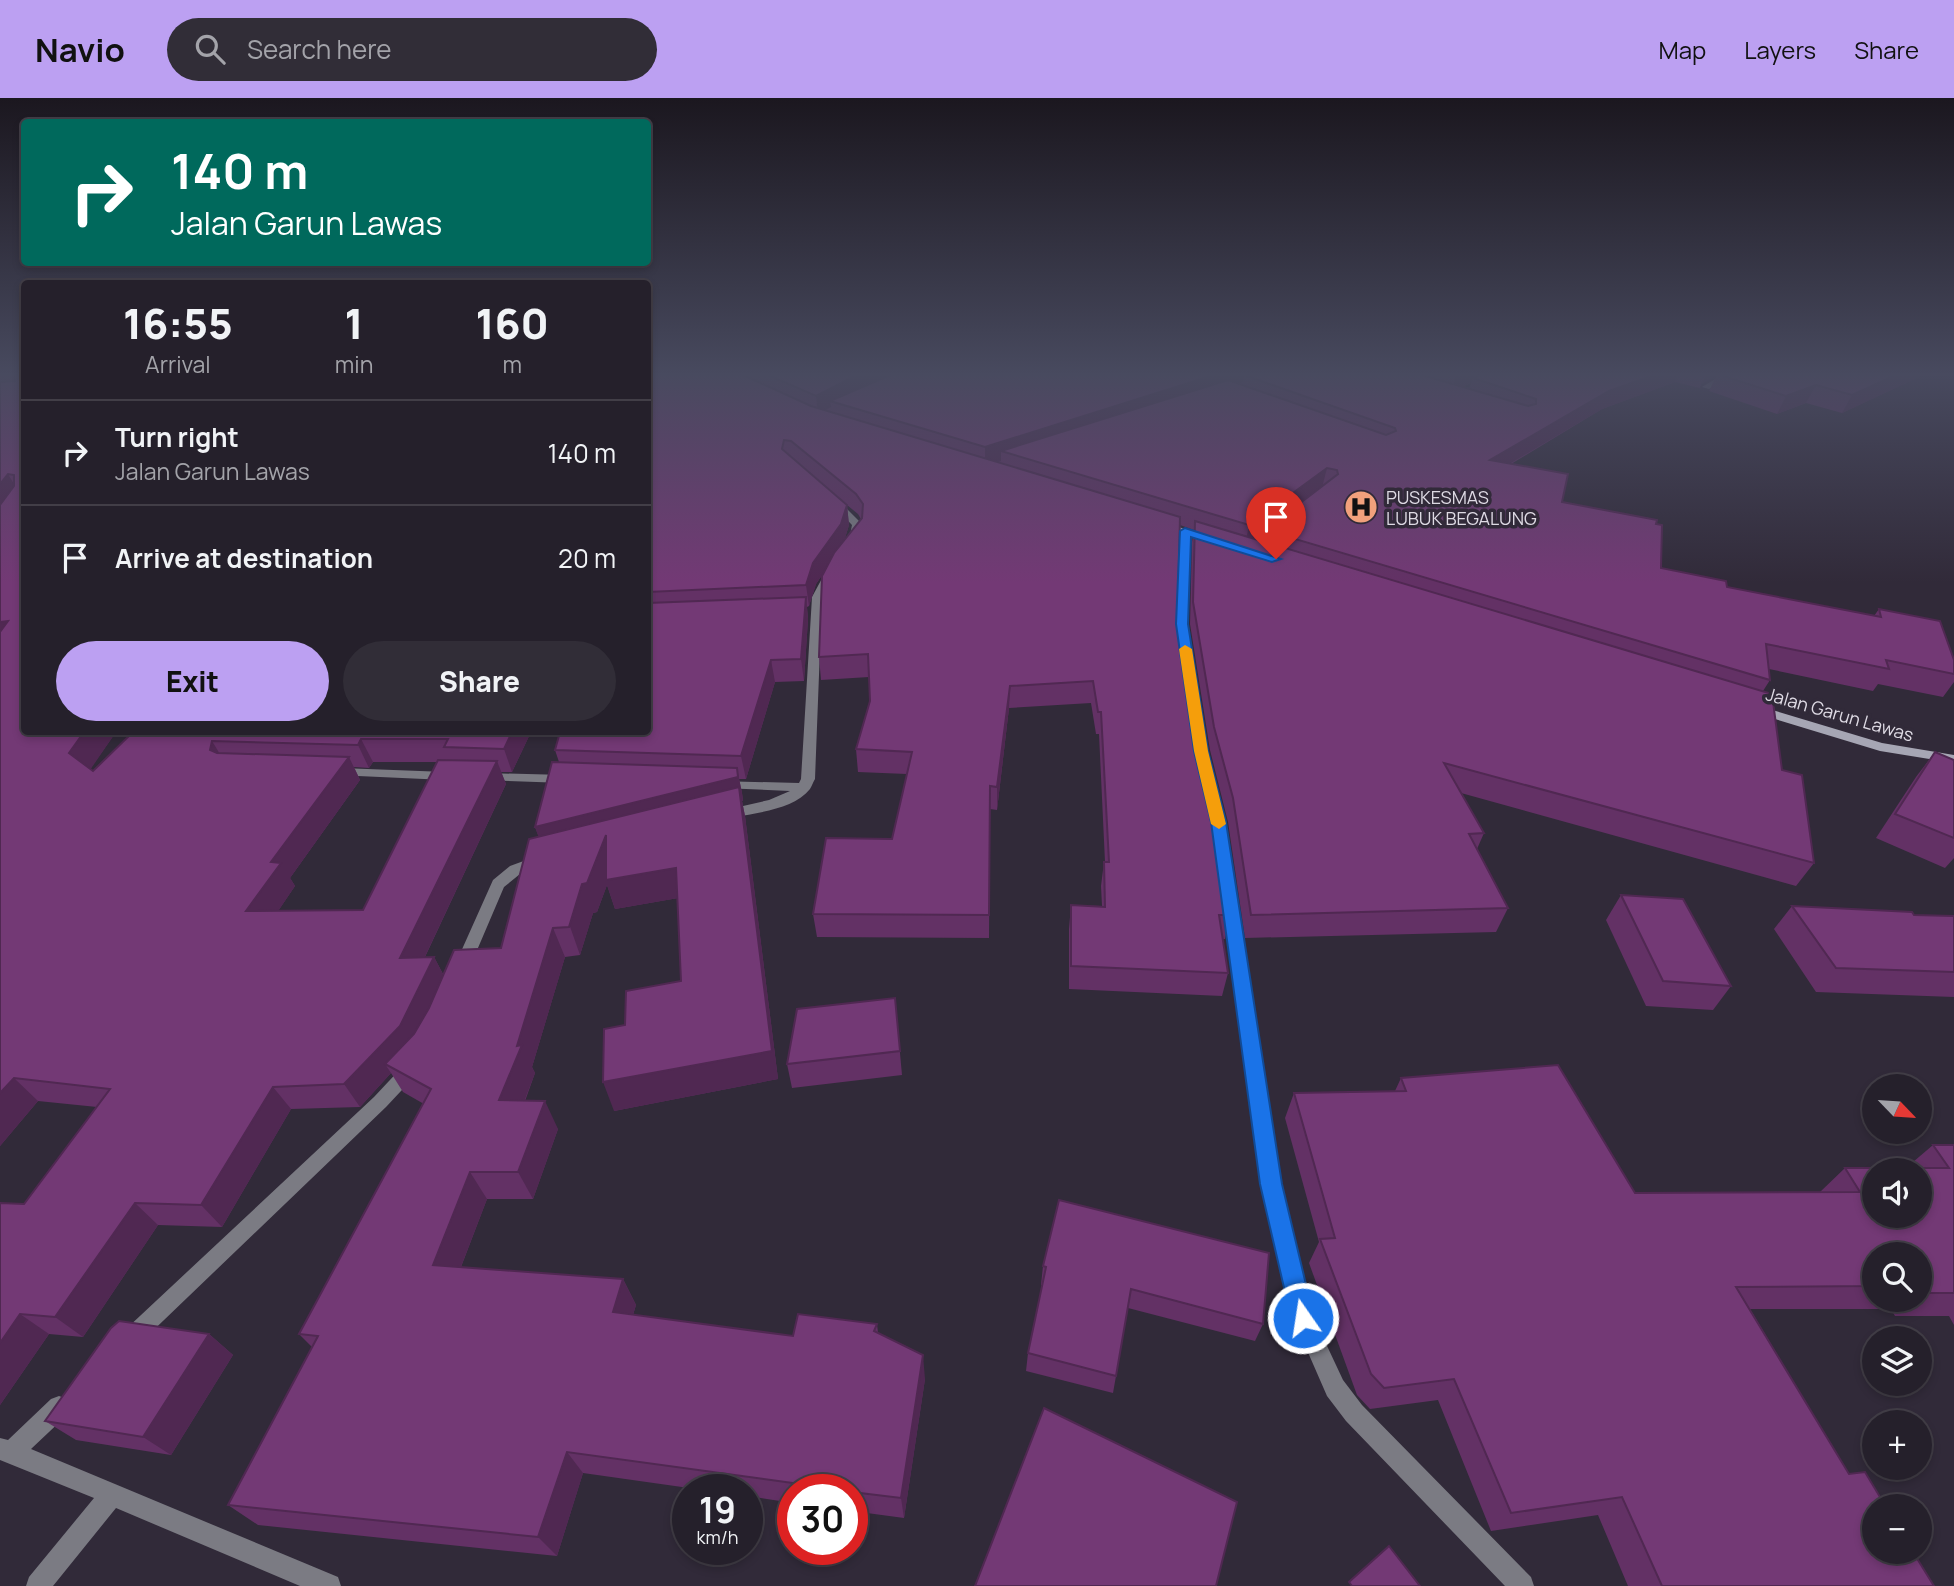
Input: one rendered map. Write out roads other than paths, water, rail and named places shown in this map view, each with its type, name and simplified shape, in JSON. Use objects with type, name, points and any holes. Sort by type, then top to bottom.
[{"type":"main road","points":[[1145,519],[1224,543]]},
{"type":"main road","name":"Jalan Garun Lawas","points":[[1749,706],[1880,747],[1954,759]]},
{"type":"street","points":[[825,493],[857,524],[856,537],[844,554]]},
{"type":"street","points":[[1185,531],[1182,624],[1196,722],[1219,822],[1271,1184],[1303,1318],[1335,1388],[1353,1413],[1522,1586]]},
{"type":"street","points":[[709,818],[788,798],[804,787],[808,779],[817,597],[836,564]]},
{"type":"street","points":[[804,612],[818,612]]},
{"type":"street","points":[[330,772],[581,780]]},
{"type":"street","points":[[707,784],[804,787]]},
{"type":"street","points":[[457,979],[498,884],[525,865],[552,857]]},
{"type":"street","points":[[123,1346],[380,1102],[422,1056]]},
{"type":"street","points":[[72,1394],[6,1450],[329,1586]]},
{"type":"street","points":[[38,1586],[113,1493]]},
{"type":"place","name":"PUSKESMAS LUBUK BEGALUNG","points":[[1361,507]]}]
